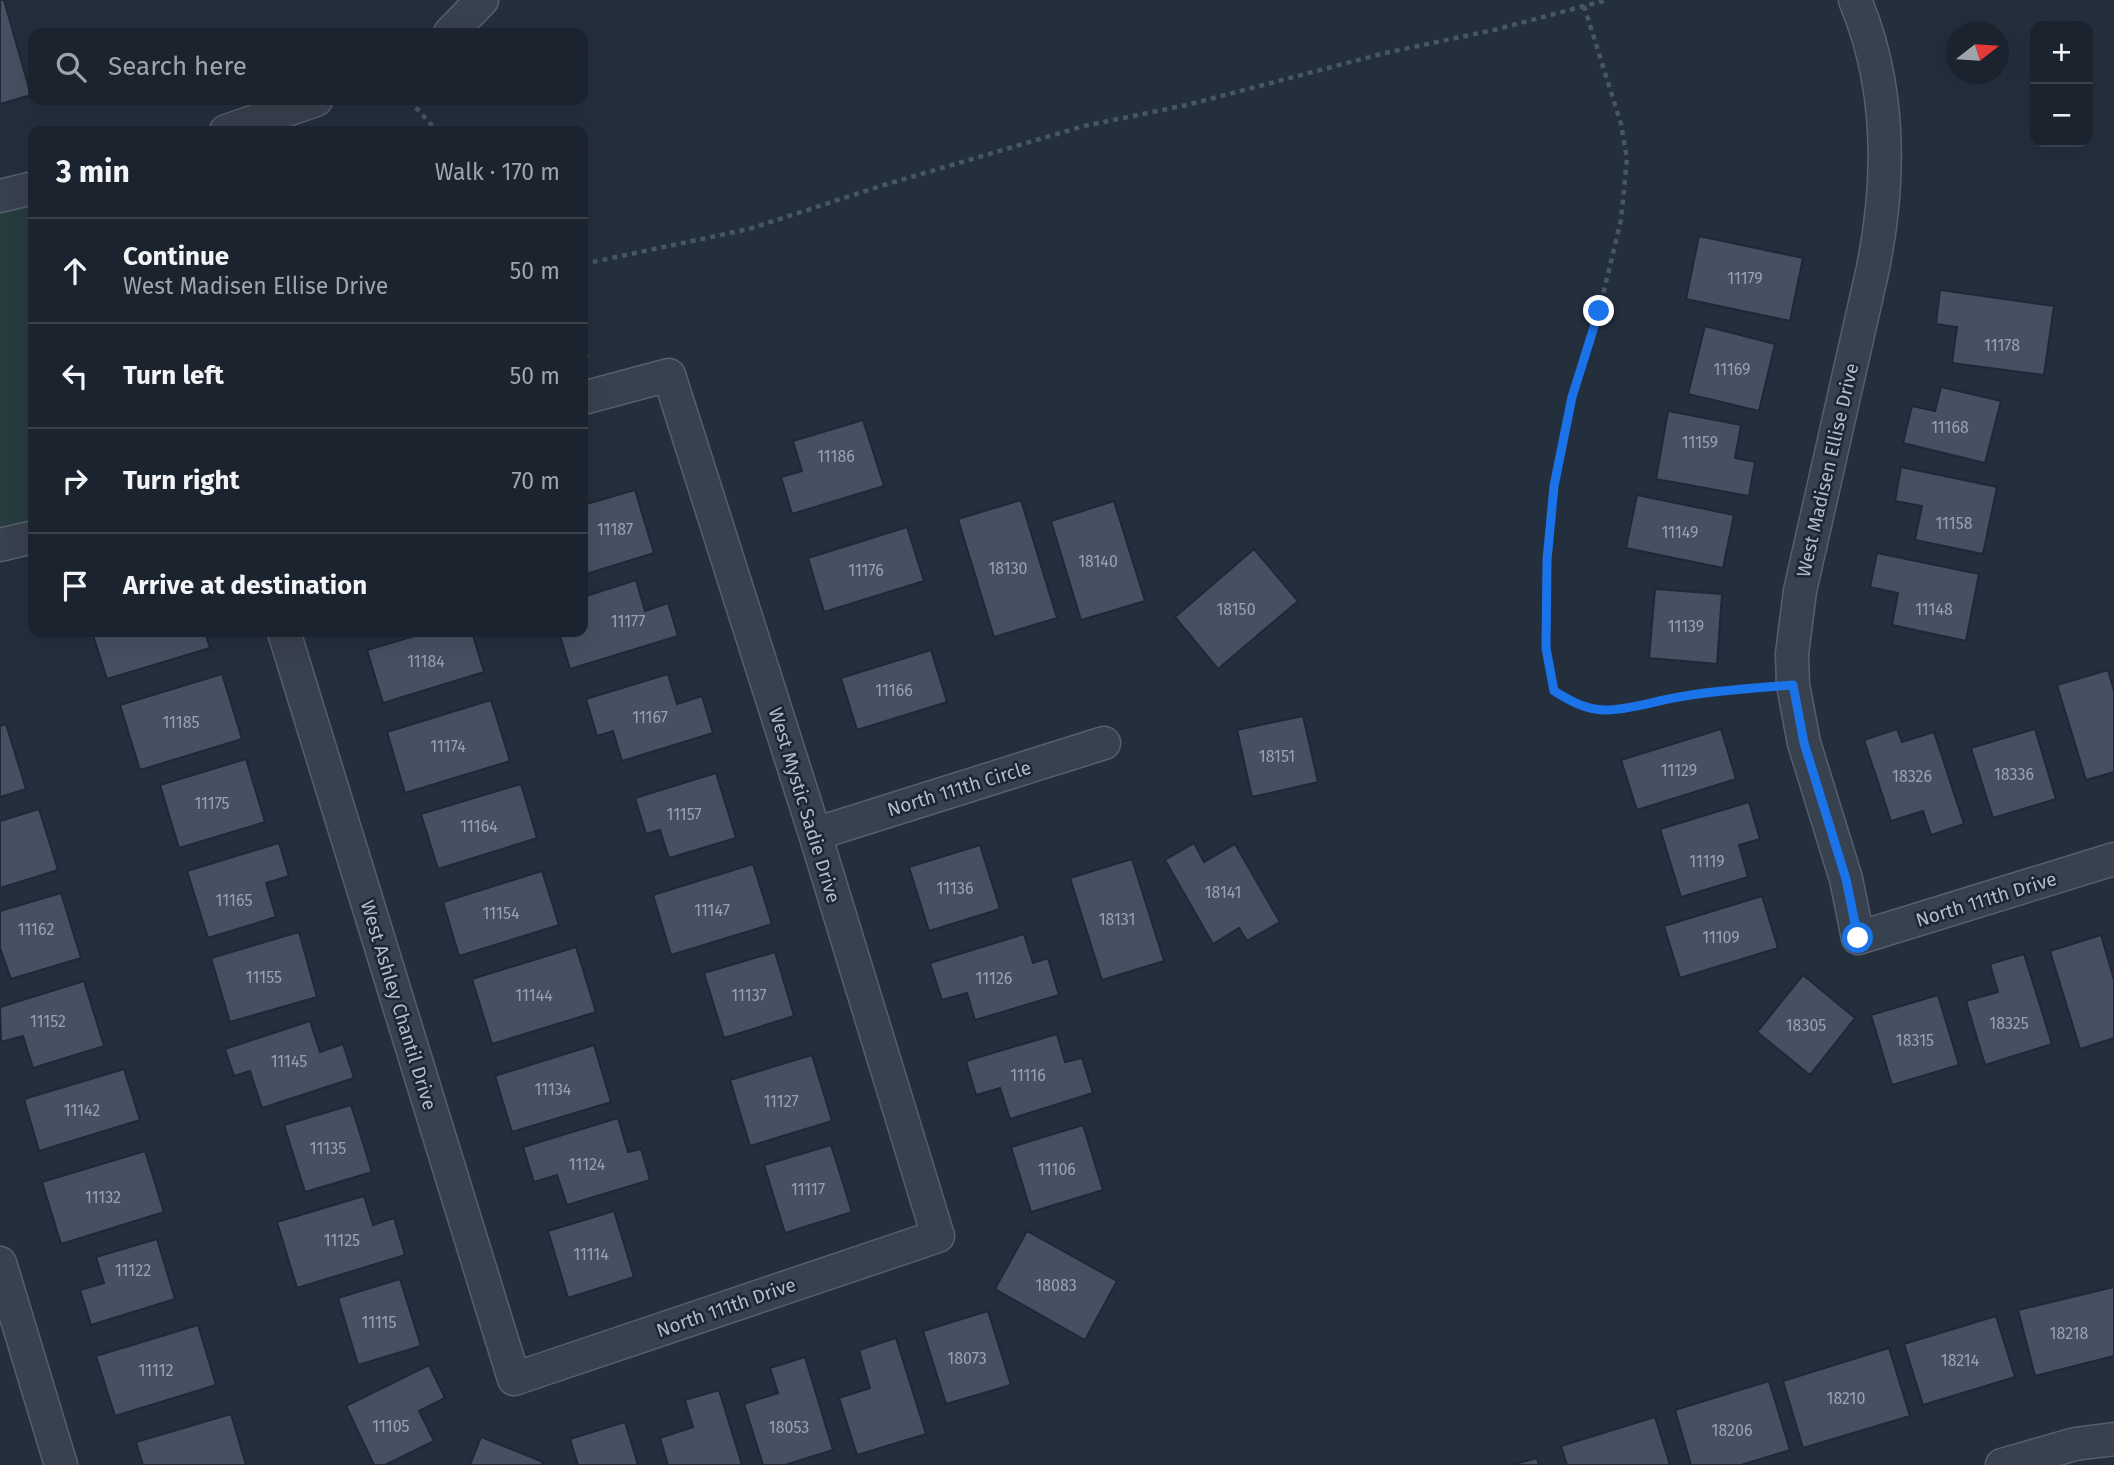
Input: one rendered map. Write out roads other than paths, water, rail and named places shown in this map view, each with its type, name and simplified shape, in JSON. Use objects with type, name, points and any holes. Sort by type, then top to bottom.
[{"type":"street","points":[[455,28],[482,0]]},
{"type":"street","name":"West Madisen Ellise Drive","points":[[1855,0],[1869,40],[1881,92],[1886,153],[1883,204],[1873,268],[1794,622],[1793,685],[1804,743],[1846,879],[1858,938]]},
{"type":"street","points":[[241,126],[301,105]]},
{"type":"street","points":[[0,196],[28,189]]},
{"type":"street","name":"West Mystic Sadie Drive","points":[[588,397],[669,375],[815,834],[938,1236]]},
{"type":"street","points":[[0,545],[28,538]]},
{"type":"street","name":"West Ashley Chantil Drive","points":[[286,637],[514,1379]]},
{"type":"street","name":"North 111th Circle","points":[[815,834],[1104,743]]},
{"type":"street","name":"North 111th Drive","points":[[1858,938],[2114,859]]},
{"type":"street","name":"North 111th Drive","points":[[514,1379],[938,1236]]},
{"type":"street","points":[[0,1263],[61,1465]]},
{"type":"street","points":[[2002,1465],[2075,1444],[2114,1439]]}]
